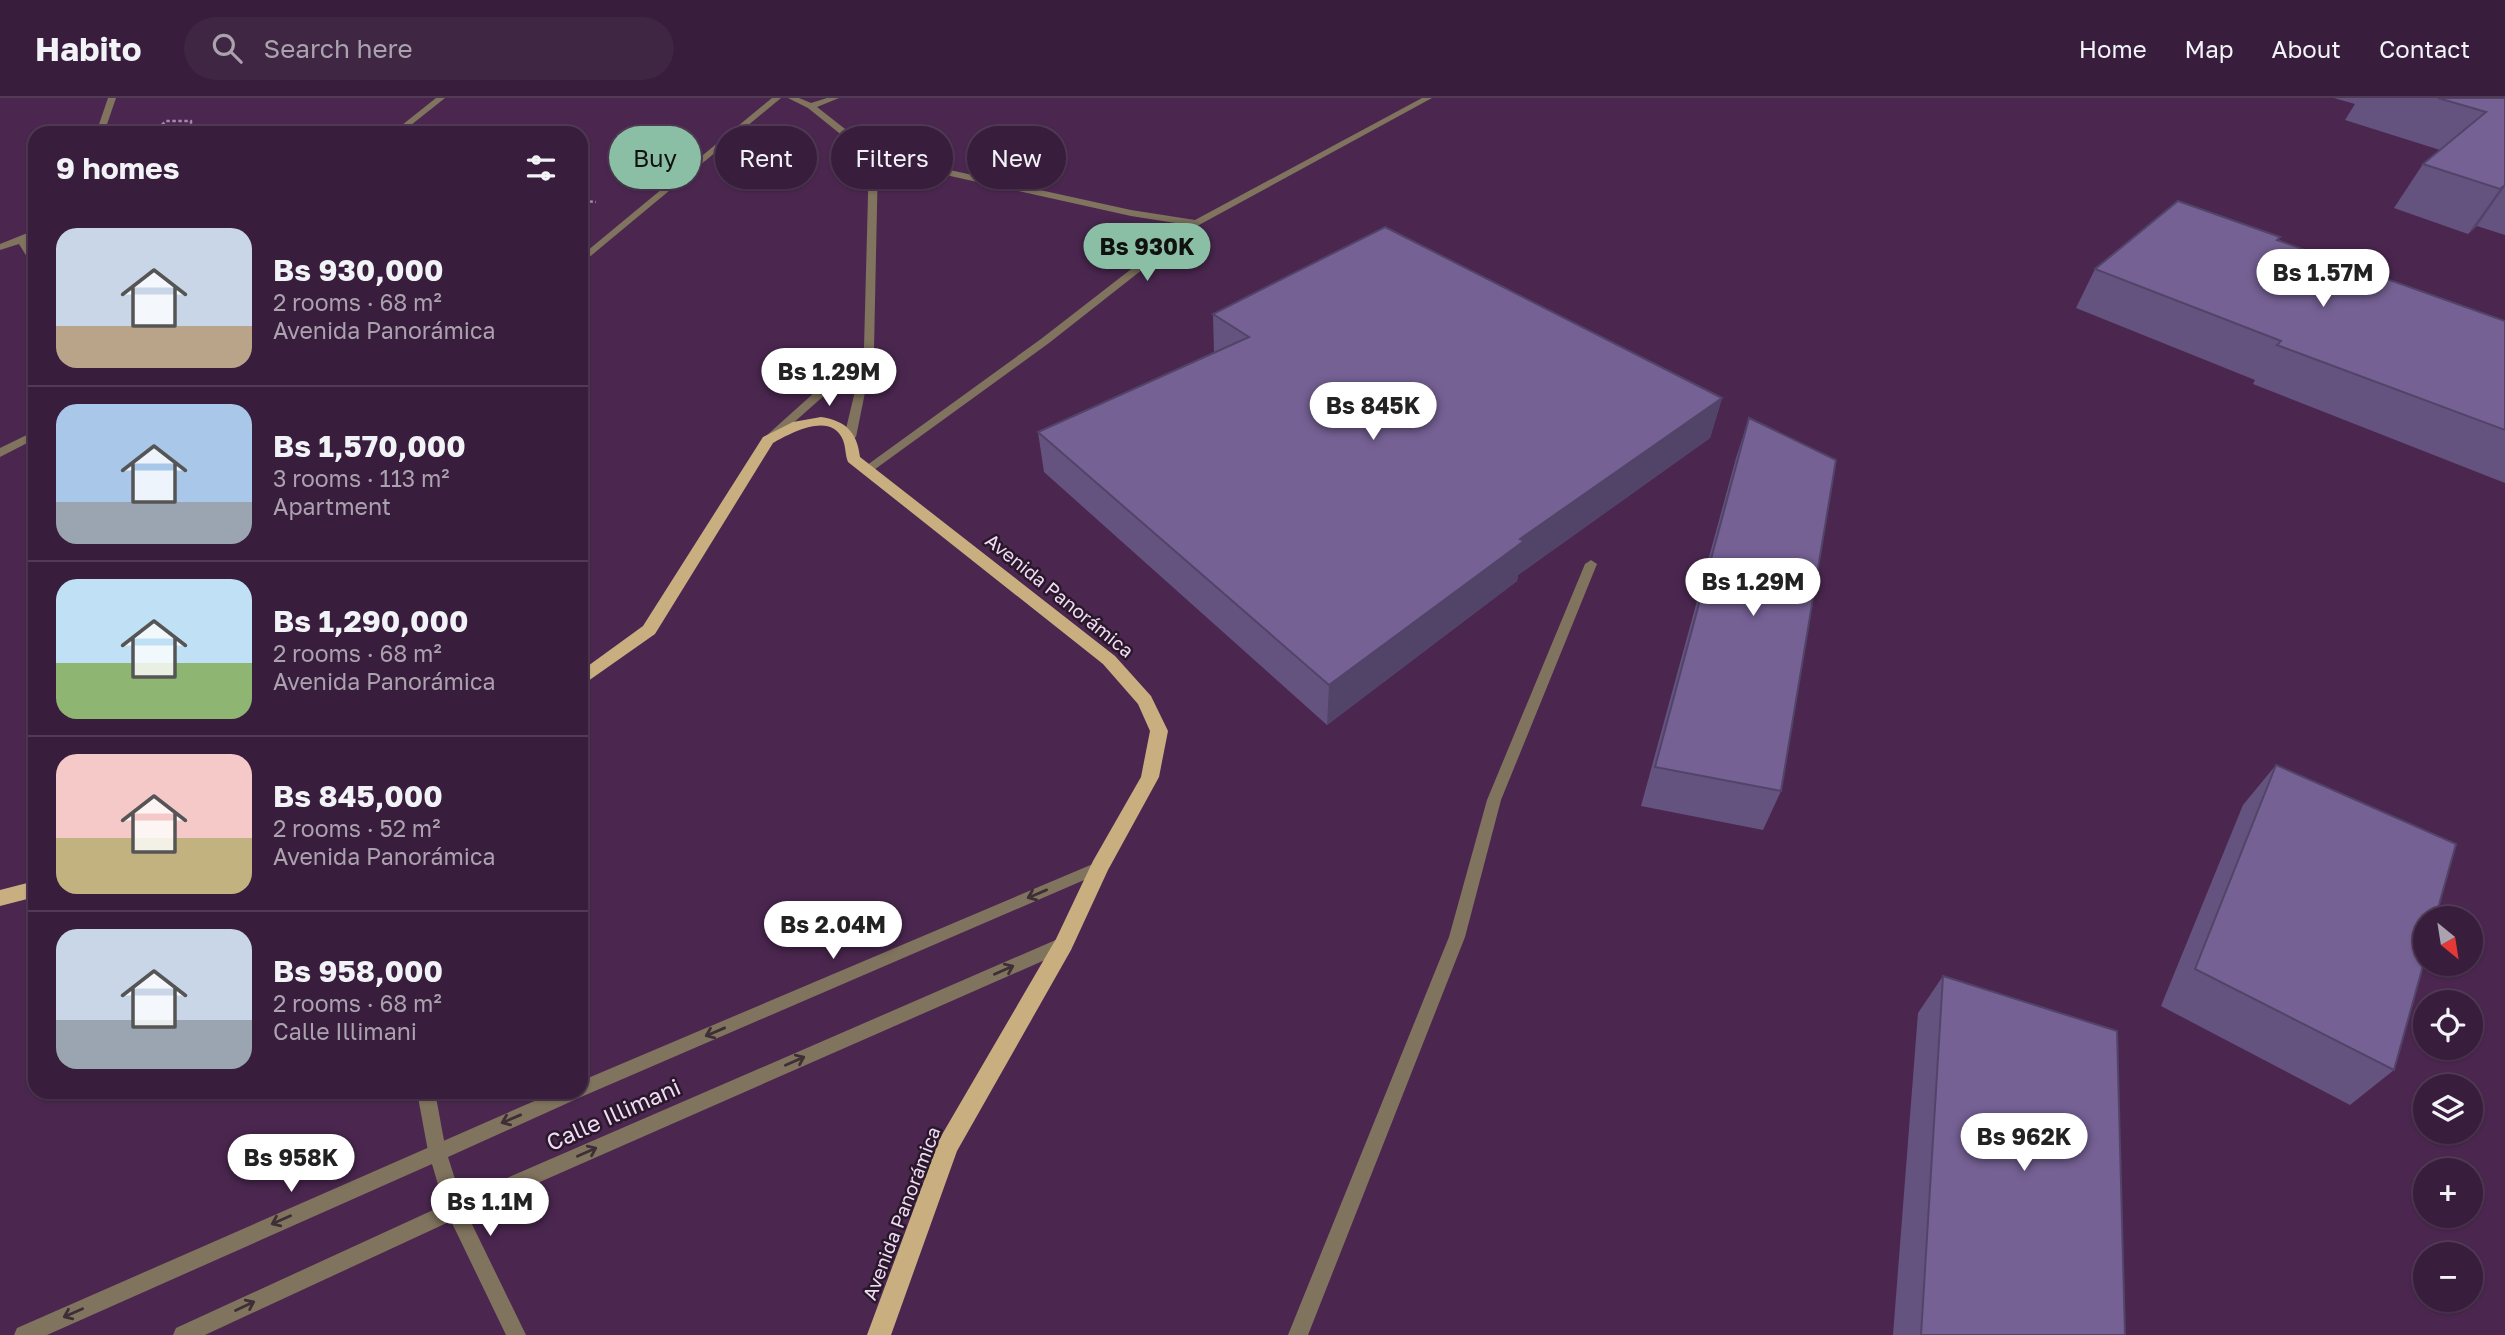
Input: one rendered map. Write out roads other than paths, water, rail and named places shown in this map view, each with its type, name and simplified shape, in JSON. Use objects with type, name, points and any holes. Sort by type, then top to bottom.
[{"type":"main road","points":[[588,675],[649,631],[768,440],[789,427],[812,421],[836,425],[850,437]]},
{"type":"main road","name":"Avenida Panorámica","points":[[850,437],[853,459],[1109,660],[1145,701],[1159,731],[1150,777],[1100,867],[1064,944],[948,1146],[880,1335]]},
{"type":"main road","points":[[0,898],[28,891]]},
{"type":"street","points":[[102,126],[112,98]]},
{"type":"street","points":[[405,126],[441,98]]},
{"type":"street","points":[[588,255],[777,98]]},
{"type":"street","points":[[792,98],[811,106],[836,126]]},
{"type":"street","points":[[811,106],[835,98]]},
{"type":"street","points":[[867,471],[1045,341],[1196,223],[1429,98]]},
{"type":"street","points":[[953,174],[1130,213],[1196,223]]},
{"type":"street","points":[[850,437],[869,351],[872,189]]},
{"type":"street","points":[[0,247],[28,237]]},
{"type":"street","points":[[22,240],[28,251]]},
{"type":"street","points":[[768,440],[869,351]]},
{"type":"street","points":[[0,453],[28,438]]},
{"type":"street","points":[[1298,1335],[1457,937],[1494,800],[1591,564]]},
{"type":"street","name":"Calle Illimani","points":[[588,1086],[1100,867]]},
{"type":"street","name":"Calle Illimani","points":[[183,1335],[455,1210],[1064,944]]},
{"type":"street","points":[[427,1099],[437,1151],[455,1210],[516,1335]]},
{"type":"street","name":"Calle Illimani","points":[[24,1335],[558,1099]]}]
